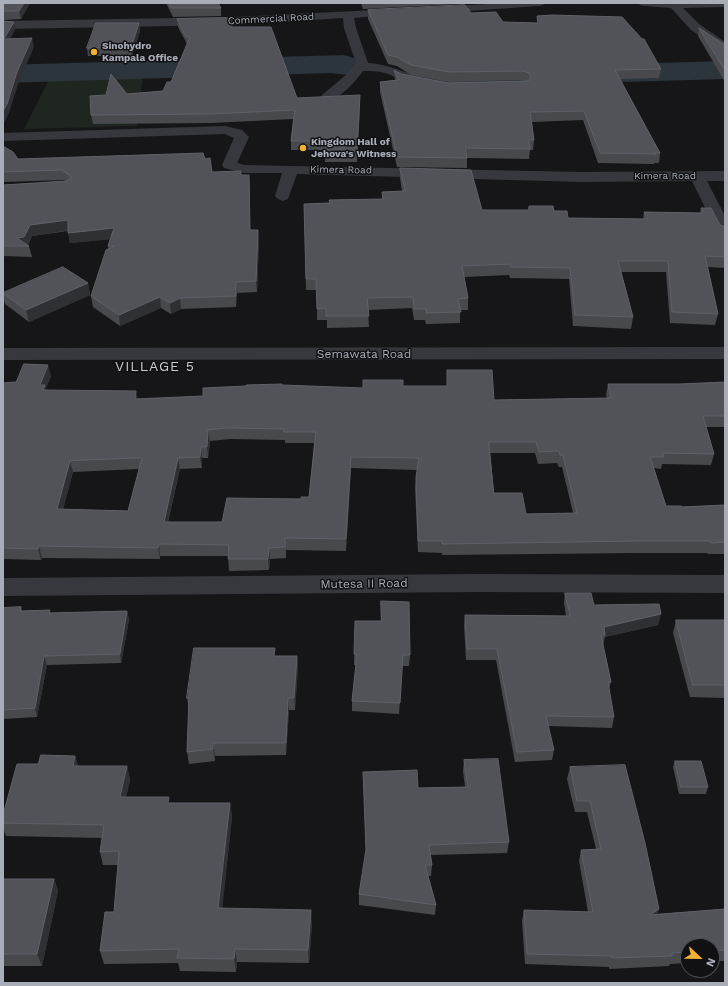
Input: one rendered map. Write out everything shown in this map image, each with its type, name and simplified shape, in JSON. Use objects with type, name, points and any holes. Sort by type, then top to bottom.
[{"type":"street","points":[[426,10],[512,6],[539,3]]},
{"type":"street","points":[[644,3],[725,4]]},
{"type":"street","points":[[674,4],[695,27],[725,47]]},
{"type":"street","name":"Commercial Road","points":[[3,25],[233,21],[411,11]]},
{"type":"street","points":[[327,98],[348,82],[362,63],[350,28],[348,14]]},
{"type":"street","points":[[360,67],[376,67],[391,70],[406,79],[433,84]]},
{"type":"street","name":"Kimera Road","points":[[3,137],[225,130],[237,133],[242,137],[229,165],[244,169],[582,177],[725,176]]},
{"type":"street","points":[[283,196],[291,169]]},
{"type":"street","points":[[697,176],[725,232]]},
{"type":"street","name":"Semawata Road","points":[[3,354],[725,353]]},
{"type":"street","name":"Mutesa II Road","points":[[3,587],[478,583],[725,584]]},
{"type":"shaded area","points":[[143,74],[137,126],[24,129],[50,78]]},
{"type":"building","points":[[3,3],[24,3],[19,11],[3,11]]},
{"type":"building","points":[[169,3],[218,3],[221,8],[172,8]]},
{"type":"building","points":[[465,5],[471,13],[496,12],[503,22],[538,23],[537,16],[552,15],[622,17],[642,39],[644,39],[661,69],[615,70],[660,153],[600,153],[584,111],[530,112],[534,140],[528,140],[530,149],[465,148],[467,158],[397,157],[380,82],[399,80],[394,70],[401,74],[448,83],[528,81],[531,77],[529,73],[523,71],[449,72],[411,65],[397,57],[388,55],[368,10]]},
{"type":"building","points":[[227,18],[232,27],[271,27],[297,98],[360,95],[357,152],[325,152],[327,141],[291,141],[295,110],[210,114],[91,115],[90,96],[106,95],[111,74],[127,94],[163,91],[167,82],[171,82],[190,37],[186,37],[177,19]]},
{"type":"building","points":[[3,21],[14,22],[4,39],[32,38],[17,72],[7,104],[3,111]]},
{"type":"building","points":[[96,23],[139,23],[131,48],[87,48]]},
{"type":"building","points":[[699,28],[725,44],[725,70]]},
{"type":"building","points":[[3,146],[13,152],[18,159],[203,153],[205,159],[210,158],[212,172],[241,171],[241,175],[249,175],[250,230],[258,230],[256,281],[236,282],[236,296],[180,298],[170,303],[160,297],[119,315],[91,296],[106,250],[115,246],[108,246],[114,228],[68,233],[68,220],[30,225],[24,237],[17,238],[29,246],[3,246],[3,185],[67,181],[71,178],[71,176],[62,170],[3,172]]},
{"type":"building","points":[[400,168],[471,170],[482,210],[529,210],[529,206],[553,206],[554,211],[567,211],[568,218],[647,219],[644,212],[703,213],[701,208],[711,208],[720,225],[725,227],[725,257],[705,256],[718,314],[672,312],[668,261],[618,261],[633,317],[575,315],[570,268],[511,267],[510,264],[462,266],[468,298],[458,299],[461,312],[426,313],[426,309],[414,309],[413,297],[367,298],[369,316],[326,316],[326,308],[317,309],[316,279],[306,279],[304,204],[330,203],[329,200],[383,199],[382,192],[405,191]]},
{"type":"building","points":[[63,267],[88,283],[26,310],[3,293]]},
{"type":"building","points":[[24,364],[48,365],[40,385],[45,385],[43,390],[136,391],[135,399],[203,396],[203,388],[246,385],[282,384],[363,388],[363,380],[403,380],[403,386],[447,386],[447,370],[492,370],[494,400],[611,398],[608,384],[680,384],[725,382],[725,416],[703,416],[714,454],[662,453],[664,457],[650,457],[666,506],[682,507],[725,505],[725,542],[637,541],[442,544],[442,541],[418,541],[416,477],[419,458],[351,457],[346,539],[285,538],[285,547],[269,548],[268,559],[228,559],[229,545],[159,544],[158,548],[39,546],[38,549],[3,548],[3,383],[16,382]],"holes":[[[229,428],[284,429],[284,432],[316,432],[309,497],[301,497],[301,499],[227,498],[222,522],[164,522],[178,458],[200,457],[201,447],[207,447],[208,430]],[[489,442],[536,442],[539,452],[559,451],[560,455],[563,455],[577,513],[526,514],[522,493],[494,493]],[[142,458],[128,511],[57,509],[70,461]]]},
{"type":"building","points":[[565,593],[591,593],[594,605],[659,604],[661,614],[604,627],[605,635],[601,635],[611,682],[608,682],[614,717],[546,716],[554,750],[517,752],[497,649],[467,649],[465,615],[570,616]]},
{"type":"building","points":[[381,601],[409,602],[410,655],[403,655],[400,703],[352,701],[357,654],[354,654],[355,621],[381,621]]},
{"type":"building","points":[[21,607],[20,611],[50,610],[49,613],[127,611],[120,654],[44,656],[35,708],[3,710],[3,608]]},
{"type":"building","points":[[676,620],[725,620],[725,685],[693,685]]},
{"type":"building","points":[[194,648],[275,648],[274,656],[297,656],[294,698],[288,698],[286,743],[213,743],[213,749],[187,752],[189,698],[187,698]]},
{"type":"building","points":[[41,755],[75,756],[73,766],[127,766],[120,797],[169,797],[168,803],[230,803],[218,908],[311,910],[308,950],[235,949],[234,959],[177,958],[179,949],[100,951],[105,912],[114,912],[119,851],[100,852],[104,825],[3,823],[3,815],[17,764],[38,764]]},
{"type":"building","points":[[498,759],[509,842],[429,845],[432,865],[425,865],[436,905],[359,894],[366,849],[363,772],[417,770],[418,788],[468,787],[464,760]]},
{"type":"building","points":[[675,761],[701,761],[708,787],[681,787]]},
{"type":"building","points":[[625,765],[645,843],[659,909],[650,915],[725,909],[725,950],[720,950],[720,938],[680,938],[680,952],[672,953],[672,956],[612,958],[612,956],[527,954],[524,910],[593,912],[581,850],[601,849],[590,801],[577,801],[570,767]]},
{"type":"building","points":[[3,879],[54,879],[37,954],[3,954]]},
{"type":"waterway","points":[[3,74],[331,64],[344,64],[348,66]]},
{"type":"waterway","points":[[588,74],[725,70]]},
{"type":"waterway","points":[[417,80],[514,76]]},
{"type":"place","name":"Sinohydro Kampala Office","points":[[94,52]]},
{"type":"place","name":"Kingdom Hall of Jehova's Witness","points":[[303,148]]},
{"type":"district","name":"VILLAGE 5","points":[[155,367]]}]
